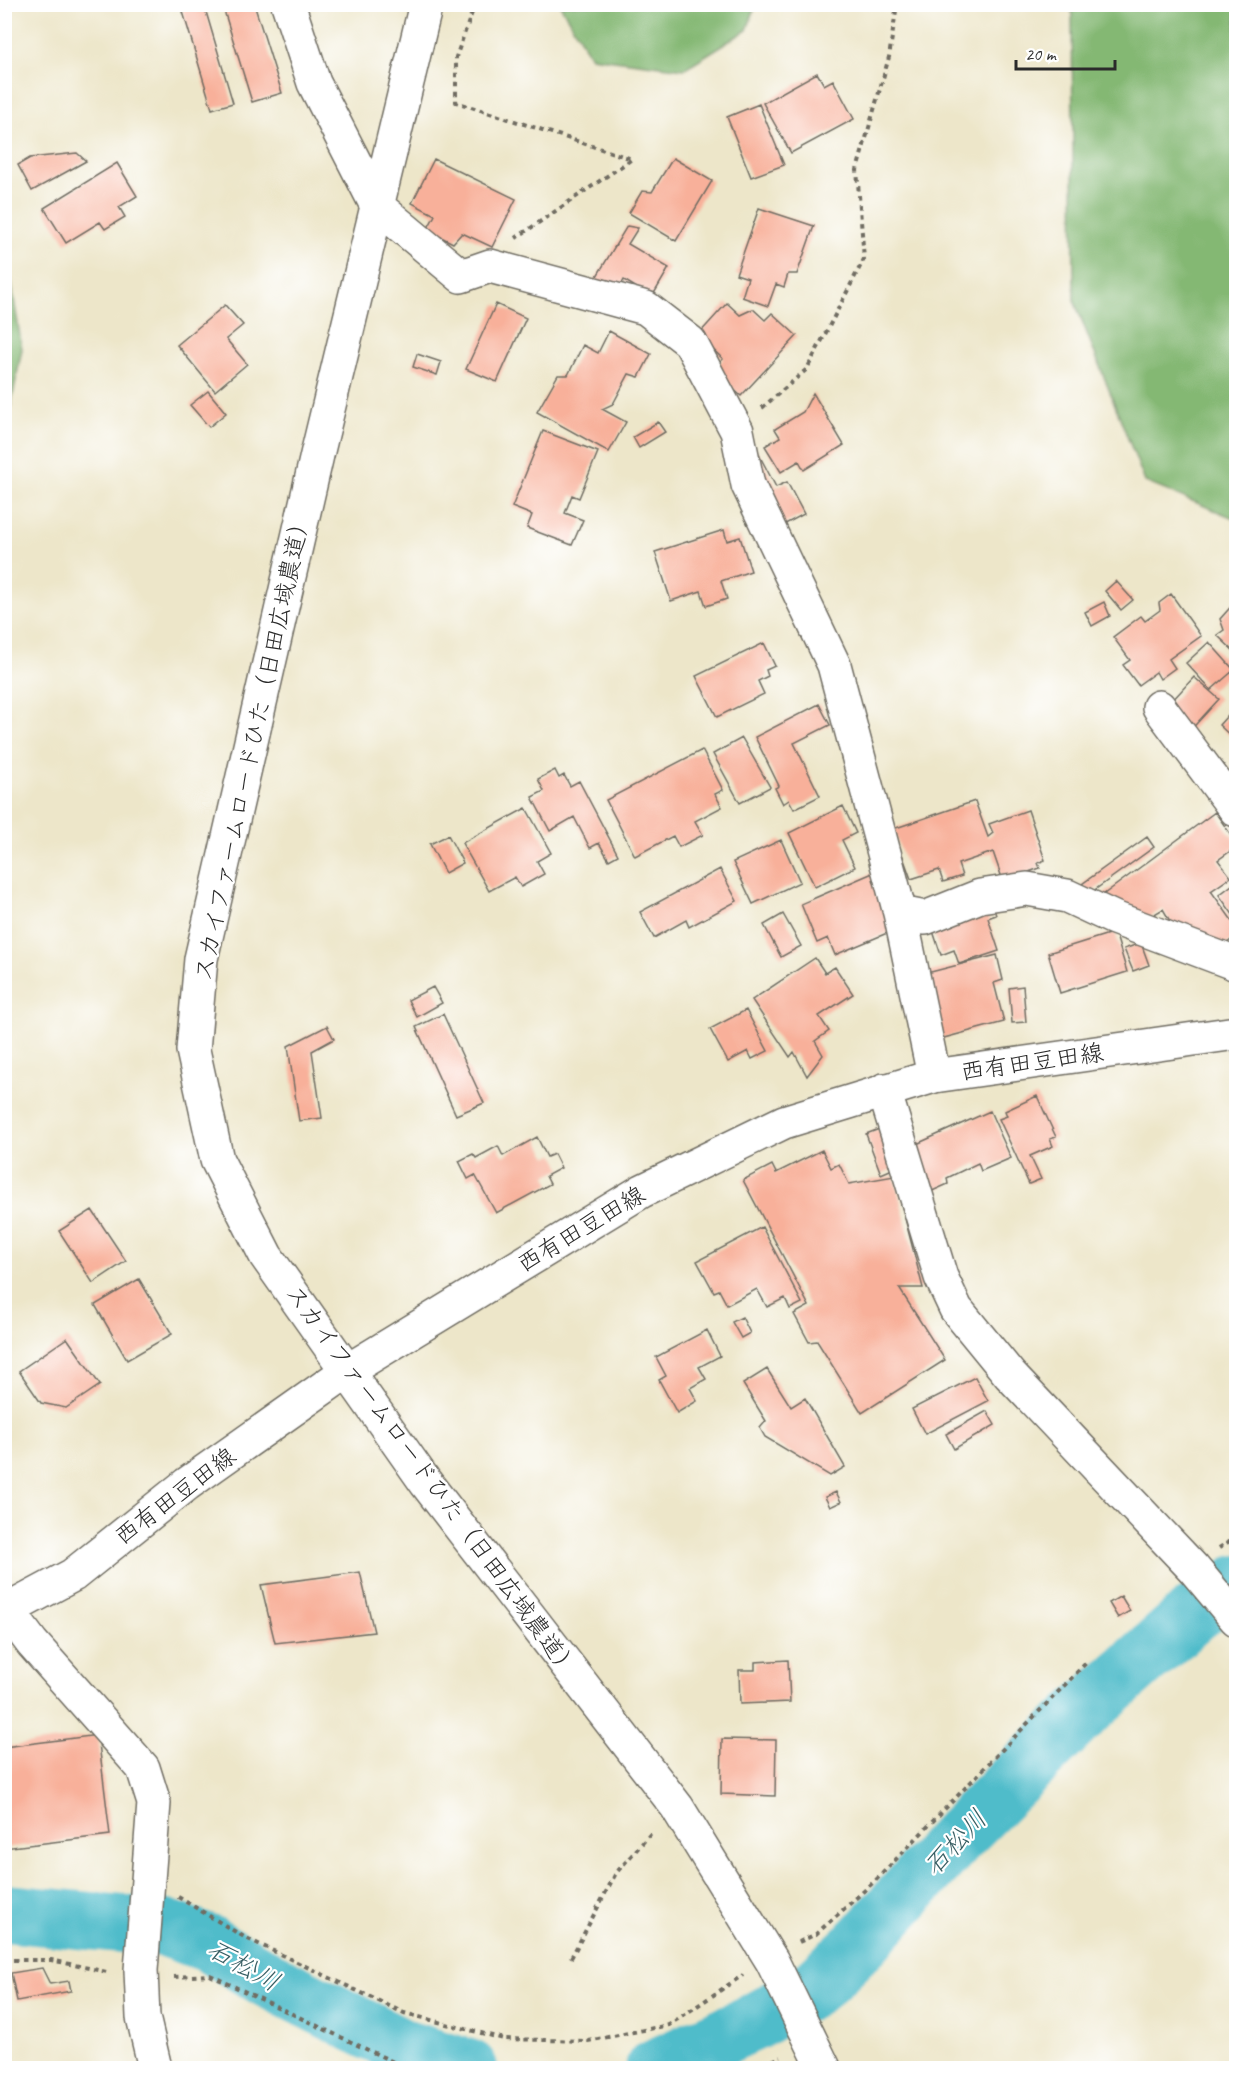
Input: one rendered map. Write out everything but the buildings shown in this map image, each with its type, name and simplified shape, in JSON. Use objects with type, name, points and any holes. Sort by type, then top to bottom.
[{"type":"street","points":[[288,4],[314,82],[377,206],[461,276],[490,266],[646,308],[690,342],[737,430],[748,485],[834,665],[900,913],[934,1076]]},
{"type":"street","name":"スカイファームロードひた（日田広域農道）","points":[[426,4],[201,959],[193,1050],[217,1160],[267,1256],[426,1482],[677,1808],[762,1964],[796,2044],[824,2068]]},
{"type":"street","points":[[1159,707],[1236,810]]},
{"type":"street","points":[[900,913],[925,918],[980,896],[1027,889],[1067,896],[1114,918],[1236,964]]},
{"type":"street","name":"西有田豆田線","points":[[6,1611],[72,1575],[188,1484],[346,1371],[642,1191],[784,1122],[934,1076],[1236,1032]]},
{"type":"street","points":[[884,1090],[941,1277],[957,1309],[1010,1375],[1194,1569],[1236,1619]]},
{"type":"street","points":[[6,1611],[143,1768],[154,1803],[141,1975],[143,2017],[155,2068]]},
{"type":"path","points":[[475,4],[456,57],[456,102],[632,159],[508,243]]},
{"type":"path","points":[[737,430],[807,369],[864,259],[857,170],[889,57],[897,4]]},
{"type":"path","points":[[147,1883],[244,1937],[404,2013],[504,2039],[588,2041],[669,2025],[762,1964],[816,1934],[876,1880],[1087,1662]]},
{"type":"path","points":[[571,1958],[616,1873],[654,1830]]},
{"type":"path","points":[[4,1960],[51,1960],[141,1975],[210,1975],[406,2068]]},
{"type":"path","points":[[756,2068],[796,2044]]},
{"type":"green space","points":[[560,5],[756,5],[747,30],[684,69],[591,57]]},
{"type":"green space","points":[[1072,5],[1236,5],[1236,519],[1145,482],[1074,300]]},
{"type":"green space","points":[[5,243],[22,349],[4,436]]},
{"type":"water","points":[[5,1899],[135,1908],[130,1950],[5,1936]]},
{"type":"waterway","name":"石松川","points":[[654,2068],[754,2022],[817,1985],[863,1941],[961,1833],[1082,1713],[1194,1614],[1236,1584]]},
{"type":"waterway","name":"石松川","points":[[4,1913],[166,1928],[209,1944],[267,1979],[405,2049],[469,2068]]}]
